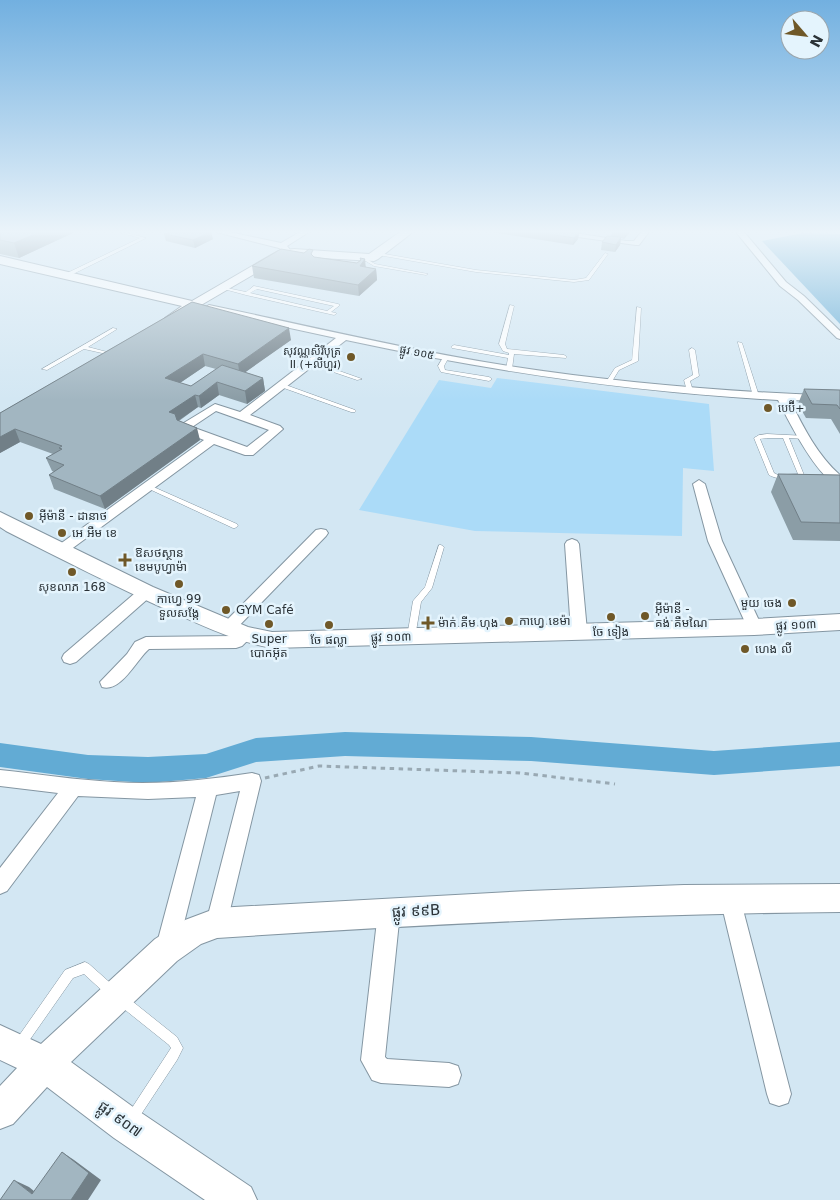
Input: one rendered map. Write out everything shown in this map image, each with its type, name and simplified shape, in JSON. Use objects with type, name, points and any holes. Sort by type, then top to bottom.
[{"type":"street","name":"ផ្លូវ ១០៥","points":[[122,288],[344,337],[509,369],[690,391],[783,398],[840,399]]},
{"type":"street","points":[[160,324],[222,288]]},
{"type":"street","points":[[788,288],[840,336]]},
{"type":"street","points":[[242,416],[344,337]]},
{"type":"street","points":[[92,364],[113,352]]},
{"type":"street","points":[[783,398],[825,469],[840,482]]},
{"type":"street","points":[[215,406],[277,429],[249,452],[213,440],[184,428],[215,406]]},
{"type":"street","points":[[61,550],[213,440]]},
{"type":"street","points":[[699,484],[715,540],[754,627]]},
{"type":"street","name":"ផ្លូវ ១០៣","points":[[0,518],[13,527],[146,592],[237,632],[272,640],[291,641],[754,627],[840,622]]},
{"type":"street","points":[[108,682],[146,643],[236,642],[237,632],[321,533]]},
{"type":"street","points":[[572,544],[579,632]]},
{"type":"street","points":[[70,658],[146,592]]},
{"type":"street","points":[[3,782],[134,791],[208,788],[252,781],[217,924]]},
{"type":"street","points":[[0,884],[74,787]]},
{"type":"street","points":[[166,950],[208,788]]},
{"type":"street","points":[[730,898],[779,1094]]},
{"type":"street","name":"ផ្លូវ ៩៩B","points":[[0,1110],[20,1052],[117,997],[185,934],[203,926],[389,912],[730,898],[840,898]]},
{"type":"street","points":[[389,912],[373,1060],[381,1071],[449,1075]]},
{"type":"street","name":"ផ្លូវ ៩០៧","points":[[20,1052],[238,1200]]},
{"type":"lane","points":[[222,288],[334,314]]},
{"type":"lane","points":[[246,294],[255,288]]},
{"type":"lane","points":[[261,288],[338,305],[328,313]]},
{"type":"lane","points":[[511,354],[505,350],[502,344],[512,306]]},
{"type":"lane","points":[[610,382],[617,369],[635,361],[638,308]]},
{"type":"lane","points":[[45,369],[115,329]]},
{"type":"lane","points":[[740,343],[756,396]]},
{"type":"lane","points":[[84,347],[113,352]]},
{"type":"lane","points":[[454,347],[511,354],[564,357]]},
{"type":"lane","points":[[690,391],[687,380],[696,376],[692,350]]},
{"type":"lane","points":[[509,369],[511,354]]},
{"type":"lane","points":[[446,357],[441,366],[443,370],[489,378]]},
{"type":"lane","points":[[312,363],[359,379]]},
{"type":"lane","points":[[283,386],[352,411]]},
{"type":"lane","points":[[785,436],[800,476],[777,477],[771,474],[757,438],[761,436],[785,436],[805,437]]},
{"type":"lane","points":[[149,487],[235,526]]},
{"type":"lane","points":[[411,637],[416,601],[428,588],[441,547]]},
{"type":"lane","points":[[20,1052],[69,974],[85,968],[117,997],[173,1041],[177,1048],[127,1125]]},
{"type":"path","points":[[252,781],[319,766],[520,773],[615,784]]},
{"type":"shaded area","points":[[806,288],[840,288],[840,324]]},
{"type":"shaded area","points":[[497,378],[709,404],[714,471],[683,468],[682,536],[475,531],[359,510],[439,380],[491,388]]},
{"type":"building","points":[[192,302],[289,328],[238,364],[203,354],[165,378],[191,386],[222,365],[263,378],[245,391],[217,382],[199,396],[195,395],[169,412],[175,414],[177,420],[197,428],[100,496],[49,475],[64,465],[46,458],[62,449],[59,448],[62,446],[15,429],[0,437],[0,413]]},
{"type":"building","points":[[804,389],[840,390],[840,409],[837,405],[812,404]]},
{"type":"building","points":[[778,474],[840,475],[840,523],[801,522]]},
{"type":"building","points":[[62,1152],[89,1173],[71,1200],[0,1200],[14,1180],[32,1194]]},
{"type":"waterway","points":[[0,755],[88,767],[148,770],[206,766],[256,750],[345,744],[531,749],[714,763],[840,754]]},
{"type":"place","name":"សុវណ្ណសិរីបុត្រ II (+លីហួរ)","points":[[351,357]]},
{"type":"place","name":"បេប៊ី+","points":[[768,408]]},
{"type":"place","name":"អ៊ីម៉ានី - ដានាថ","points":[[29,516]]},
{"type":"place","name":"អេ អឹម ខេ","points":[[62,533]]},
{"type":"place","name":"ឱសថស្ថាន ខេមបូហ្វាម៉ា","points":[[125,560]]},
{"type":"place","name":"សុខលាភ 168","points":[[72,572]]},
{"type":"place","name":"កាហ្វេ 99 ទួលសង្កែ","points":[[179,584]]},
{"type":"place","name":"មួយ ចេង","points":[[792,603]]},
{"type":"place","name":"GYM Café","points":[[226,610]]},
{"type":"place","name":"អ៊ីម៉ានី - គង់ គឹមណៃ","points":[[645,616]]},
{"type":"place","name":"ចែ ទៀង","points":[[611,617]]},
{"type":"place","name":"កាហ្វេ ខេម៉ា","points":[[509,621]]},
{"type":"place","name":"ម៉ាក់ គីម ហុង","points":[[428,623]]},
{"type":"place","name":"Super បោកអ៊ុត","points":[[269,624]]},
{"type":"place","name":"ចែ ផល្លា","points":[[329,625]]},
{"type":"place","name":"ហេង លី","points":[[745,649]]}]
